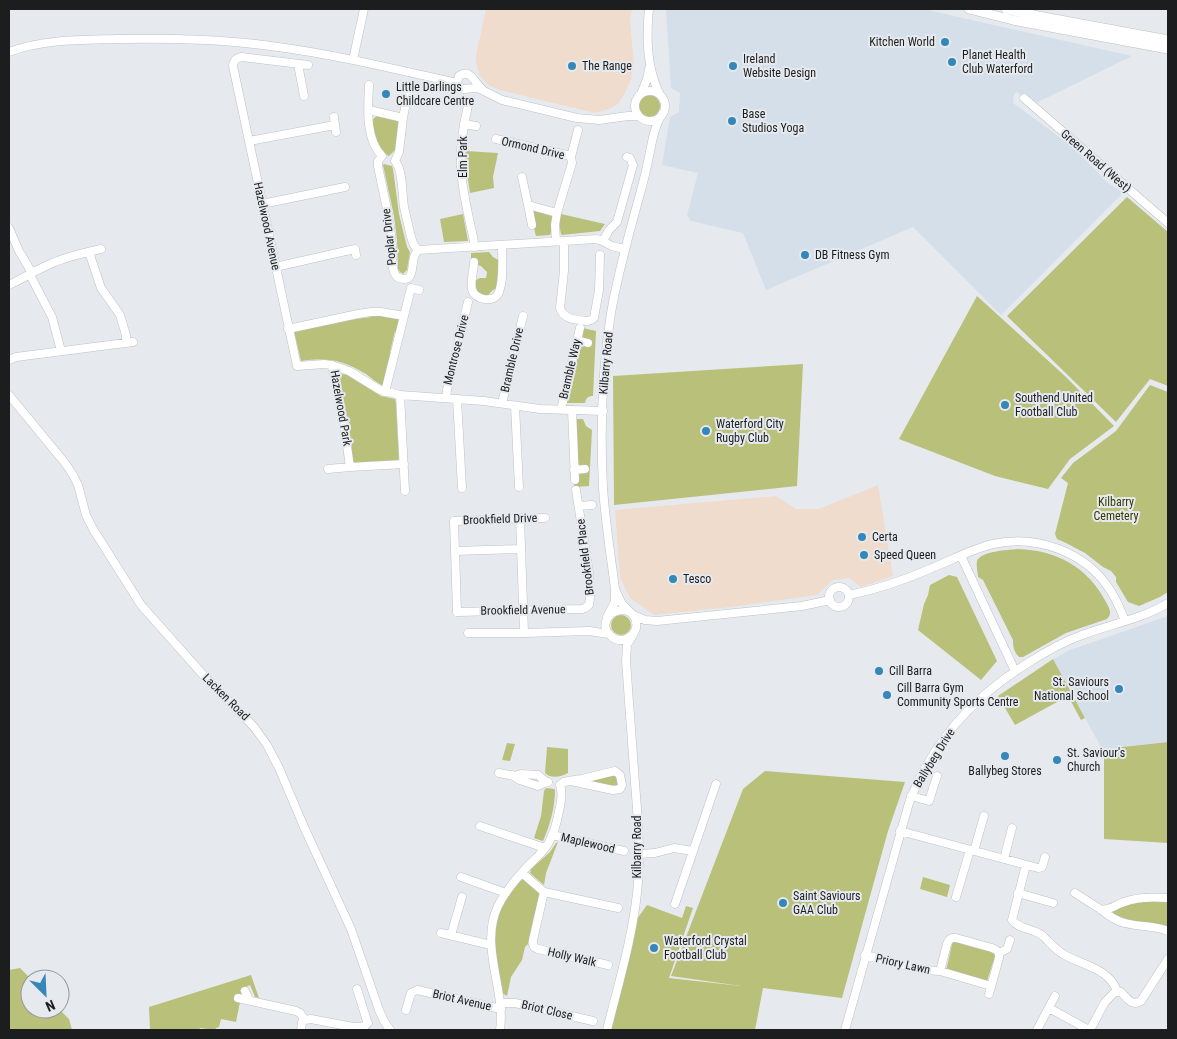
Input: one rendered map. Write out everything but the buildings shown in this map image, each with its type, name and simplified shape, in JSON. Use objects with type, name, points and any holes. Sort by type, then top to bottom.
[{"type":"main road","points":[[969,9],[1013,20],[1168,49]]},
{"type":"main road","points":[[1006,9],[1168,40]]},
{"type":"street","points":[[353,60],[364,9]]},
{"type":"street","points":[[9,52],[66,40],[183,40],[277,47],[353,60],[457,83],[462,88],[478,88],[500,99],[573,118],[594,120],[628,116],[653,121],[657,120],[662,114],[665,104],[653,79],[650,62],[649,9]]},
{"type":"street","name":"Hazelwood Avenue","points":[[298,64],[242,57],[237,58],[233,62],[297,366],[332,365]]},
{"type":"street","points":[[616,118],[626,112],[640,94],[649,73],[650,62]]},
{"type":"street","points":[[304,96],[298,64],[308,65]]},
{"type":"street","points":[[457,83],[458,76],[462,73],[469,74],[485,92]]},
{"type":"street","points":[[467,89],[472,84],[472,78]]},
{"type":"street","name":"Poplar Drive","points":[[369,85],[372,141],[382,156],[378,161],[378,166],[392,240],[393,270],[397,277],[403,279],[408,278],[411,274],[414,256],[418,250],[413,244],[408,226],[399,168],[395,161],[399,152],[408,92]]},
{"type":"street","points":[[640,94],[654,92],[662,97]]},
{"type":"street","name":"Green Road (West)","points":[[1024,98],[1168,223]]},
{"type":"street","points":[[635,101],[635,109],[649,128],[652,141]]},
{"type":"street","name":"Elm Park","points":[[468,106],[461,149],[461,166],[475,247]]},
{"type":"street","points":[[369,110],[403,118]]},
{"type":"street","name":"Kilbarry Road","points":[[607,619],[615,602],[603,487],[603,411],[608,331],[624,249],[645,175],[656,125],[662,114]]},
{"type":"street","points":[[464,124],[476,126]]},
{"type":"street","points":[[249,142],[335,125]]},
{"type":"street","name":"Ormond Drive","points":[[578,130],[571,157],[572,163],[555,225],[560,241],[564,270],[560,308],[566,317],[588,321],[594,318],[598,297],[600,255]]},
{"type":"street","name":"Ormond Drive","points":[[496,139],[571,157]]},
{"type":"street","points":[[382,156],[395,161]]},
{"type":"street","points":[[603,241],[609,230],[617,222],[633,166],[630,158],[627,157]]},
{"type":"street","points":[[522,177],[532,225]]},
{"type":"street","points":[[262,204],[345,187]]},
{"type":"street","points":[[528,205],[557,213]]},
{"type":"street","points":[[9,228],[52,317],[61,352]]},
{"type":"street","points":[[418,250],[596,239],[624,249]]},
{"type":"street","points":[[474,262],[478,273],[472,287],[475,294],[488,300],[494,299],[500,291],[502,245]]},
{"type":"street","points":[[9,285],[58,261],[101,249]]},
{"type":"street","points":[[275,266],[355,249]]},
{"type":"street","points":[[9,360],[16,357],[129,342],[120,315],[101,288],[89,252]]},
{"type":"street","points":[[385,392],[411,288]]},
{"type":"street","name":"Montrose Drive","points":[[446,398],[468,302]]},
{"type":"street","points":[[288,329],[358,314],[381,312],[404,316]]},
{"type":"street","name":"Bramble Drive","points":[[502,404],[523,316]]},
{"type":"street","name":"Bramble Way","points":[[561,410],[580,328]]},
{"type":"street","points":[[577,340],[588,343]]},
{"type":"street","name":"Hazelwood Park","points":[[350,467],[332,365],[349,370],[380,390],[400,395],[457,399],[540,409],[603,411]]},
{"type":"street","name":"Lacken Road","points":[[9,395],[73,475],[78,484],[86,515],[92,529],[141,605],[205,677],[254,726],[267,745],[276,761],[351,929],[379,1010],[390,1030]]},
{"type":"street","points":[[400,395],[405,491]]},
{"type":"street","points":[[457,399],[462,488]]},
{"type":"street","points":[[515,406],[519,486]]},
{"type":"street","points":[[572,410],[574,480]]},
{"type":"street","points":[[328,469],[404,464]]},
{"type":"street","points":[[574,470],[585,469]]},
{"type":"street","name":"Brookfield Place","points":[[576,490],[588,573],[590,602],[587,606]]},
{"type":"street","name":"Brookfield Place","points":[[579,506],[592,505]]},
{"type":"street","points":[[520,518],[524,633]]},
{"type":"street","name":"Brookfield Drive","points":[[455,551],[454,521],[545,518]]},
{"type":"street","points":[[849,595],[903,580],[987,545],[1016,541],[1040,543],[1070,554],[1087,566],[1103,581],[1114,596],[1125,621]]},
{"type":"street","points":[[455,551],[521,549]]},
{"type":"street","name":"Brookfield Avenue","points":[[455,551],[457,612],[582,609],[587,606]]},
{"type":"street","points":[[961,556],[1015,671]]},
{"type":"street","points":[[836,588],[844,589],[849,595],[846,604],[840,606],[834,605],[830,600],[830,594],[836,588]]},
{"type":"street","name":"Kilbarry Road","points":[[615,589],[620,601],[631,613]]},
{"type":"street","points":[[589,631],[607,619],[615,610],[620,609],[645,620],[657,621],[802,606],[830,600]]},
{"type":"street","name":"Ballybeg Drive","points":[[845,1030],[911,796],[942,740],[984,695],[1015,671],[1064,642],[1151,612],[1168,603]]},
{"type":"street","points":[[631,613],[636,622],[634,633]]},
{"type":"street","points":[[607,619],[607,630],[610,635]]},
{"type":"street","points":[[468,633],[589,631],[610,635],[620,640],[625,639],[647,624],[657,621]]},
{"type":"street","name":"Kilbarry Road","points":[[607,1030],[632,926],[637,894],[639,854],[637,806],[626,661],[628,645],[634,633]]},
{"type":"street","name":"Kilbarry Road","points":[[610,635],[620,648],[626,661]]},
{"type":"street","points":[[499,773],[512,775],[538,786],[548,782],[560,785],[568,781],[585,779],[615,771],[620,775],[622,785],[620,789],[613,790],[568,781]]},
{"type":"street","points":[[911,796],[929,801],[936,776]]},
{"type":"street","points":[[675,904],[716,784]]},
{"type":"street","points":[[500,1030],[501,1006],[491,945],[494,918],[497,908],[506,893],[522,872],[545,848],[552,835],[560,805],[560,785]]},
{"type":"street","points":[[956,897],[984,816]]},
{"type":"street","points":[[480,826],[545,848]]},
{"type":"street","points":[[1004,859],[1012,828]]},
{"type":"street","points":[[900,832],[1038,868],[1041,868],[1045,857]]},
{"type":"street","name":"Maplewood","points":[[552,835],[624,851]]},
{"type":"street","points":[[639,854],[655,853],[674,848],[693,851]]},
{"type":"street","points":[[1026,865],[1012,915],[1013,922],[1037,932],[1061,954],[1091,966],[1113,983],[1117,991],[1132,1003],[1136,1004],[1144,998],[1168,959]]},
{"type":"street","points":[[522,872],[544,892],[618,908]]},
{"type":"street","points":[[461,878],[506,893]]},
{"type":"street","name":"Holly Walk","points":[[544,892],[533,940],[535,948],[608,965]]},
{"type":"street","points":[[1075,892],[1120,922],[1161,928],[1168,931]]},
{"type":"street","points":[[1018,893],[1054,903]]},
{"type":"street","points":[[451,935],[462,897]]},
{"type":"street","points":[[1100,909],[1107,910],[1137,898],[1168,898]]},
{"type":"street","points":[[441,933],[491,945]]},
{"type":"street","name":"Priory Lawn","points":[[940,972],[948,942],[952,938],[992,948],[999,953]]},
{"type":"street","points":[[989,994],[999,953],[1006,949],[1010,940]]},
{"type":"street","name":"Priory Lawn","points":[[866,955],[991,986]]},
{"type":"street","points":[[301,1030],[305,1020],[311,1019],[359,1028],[365,1026],[368,1020],[357,989]]},
{"type":"street","name":"Briot Avenue","points":[[406,1010],[405,999],[415,990],[501,1006]]},
{"type":"street","points":[[245,991],[249,1000]]},
{"type":"street","points":[[1049,1008],[1089,1030],[1105,1002],[1117,991]]},
{"type":"street","points":[[1037,1030],[1056,996]]},
{"type":"street","points":[[238,998],[298,1011],[305,1020]]},
{"type":"street","name":"Briot Close","points":[[501,1006],[515,1003],[594,1021]]},
{"type":"shaded area","points":[[486,9],[632,9],[630,21],[634,64],[631,79],[618,104],[595,113],[490,86],[480,75],[476,61]]},
{"type":"shaded area","points":[[666,9],[924,9],[1132,56],[1034,104],[1017,92],[1014,94],[1013,103],[1073,147],[1108,183],[1123,193],[1001,315],[913,227],[766,290],[743,233],[691,221],[687,215],[698,173],[662,165],[670,117],[679,112],[680,93],[671,88]]},
{"type":"shaded area","points":[[878,485],[893,576],[861,587],[849,578],[833,580],[817,595],[654,615],[630,598],[620,578],[615,510],[776,496],[796,509],[819,509]]},
{"type":"shaded area","name":"St. Saviours National School","points":[[1168,616],[1168,742],[1102,749],[1053,659],[1070,650]]},
{"type":"green space","points":[[649,95],[657,98],[660,106],[657,114],[649,117],[641,114],[638,106],[641,98]]},
{"type":"green space","points":[[378,115],[399,120],[400,123],[396,149],[389,156],[380,149],[375,141],[372,120]]},
{"type":"green space","points":[[466,151],[498,153],[493,177],[494,188],[470,193]]},
{"type":"green space","points":[[384,164],[392,166],[393,169],[399,214],[410,252],[407,270],[403,274],[398,269],[394,216]]},
{"type":"green space","points":[[1127,197],[1168,232],[1168,386],[1150,379],[1116,422],[1007,316]]},
{"type":"green space","points":[[534,210],[549,213],[552,216],[550,235],[536,236],[533,220]]},
{"type":"green space","points":[[463,214],[468,241],[444,242],[440,219]]},
{"type":"green space","points":[[561,214],[605,224],[600,231],[562,235],[559,223]]},
{"type":"green space","points":[[489,252],[500,261],[497,288],[487,296],[477,293],[475,290],[476,280],[486,278],[487,272],[477,265],[477,259],[471,259],[471,253]]},
{"type":"green space","name":"Southend United Football Club","points":[[977,296],[1066,377],[1114,426],[1070,459],[1048,489],[995,476],[899,439]]},
{"type":"green space","points":[[372,315],[398,318],[400,320],[397,332],[395,331],[384,386],[355,368],[340,362],[326,360],[301,361],[294,331],[349,319],[371,317]]},
{"type":"green space","points":[[583,328],[596,331],[593,396],[590,396],[585,403],[565,403],[578,349],[582,345],[589,346],[582,335]]},
{"type":"green space","name":"Waterford City Rugby Club","points":[[803,364],[797,486],[614,505],[613,376]]},
{"type":"green space","points":[[336,373],[347,375],[381,396],[395,399],[399,462],[353,463],[347,424],[349,423],[344,403],[342,403]]},
{"type":"green space","name":"Kilbarry Cemetery","points":[[1150,385],[1168,392],[1168,592],[1139,606],[1128,602],[1111,571],[1085,553],[1057,539],[1055,534],[1068,483],[1061,478],[1073,463],[1116,431]]},
{"type":"green space","points":[[575,419],[583,419],[586,426],[592,430],[589,486],[574,487],[582,466],[578,464]]},
{"type":"green space","points":[[1018,549],[1032,550],[1058,557],[1080,570],[1099,590],[1109,608],[1109,617],[1066,633],[1023,657],[1019,657],[1014,649],[1013,640],[983,580],[978,577],[977,565],[977,561],[984,555]]},
{"type":"green space","points":[[949,575],[957,577],[997,661],[981,680],[918,630],[930,585]]},
{"type":"green space","points":[[621,615],[628,618],[631,625],[628,632],[621,635],[614,632],[611,625],[614,618]]},
{"type":"green space","points":[[1053,659],[1085,718],[1081,720],[1068,696],[1015,725],[998,696]]},
{"type":"green space","points":[[1168,742],[1168,843],[1104,839],[1104,749]]},
{"type":"green space","points":[[507,743],[515,744],[510,761],[502,760]]},
{"type":"green space","points":[[547,747],[568,749],[568,773],[556,777],[545,773]]},
{"type":"green space","name":"Saint Saviours GAA Club","points":[[765,771],[905,782],[888,831],[842,998],[763,988],[755,1030],[610,1030],[637,919],[647,905],[682,918],[686,906],[693,908],[669,978],[741,986],[671,976],[743,789]]},
{"type":"green space","points":[[616,774],[620,785],[616,788],[594,782],[595,779]]},
{"type":"green space","points":[[546,788],[554,789],[555,796],[552,816],[543,841],[534,838],[541,816]]},
{"type":"green space","points":[[558,842],[546,873],[544,885],[530,873],[531,869]]},
{"type":"green space","points":[[923,877],[950,885],[947,897],[920,889]]},
{"type":"green space","points":[[525,880],[539,892],[540,897],[528,944],[525,947],[522,960],[511,977],[507,996],[502,993],[497,964],[494,944],[495,924],[505,901],[519,881]]},
{"type":"green space","points":[[1142,900],[1168,901],[1168,928],[1133,922],[1113,915],[1113,911],[1120,907]]},
{"type":"green space","points":[[953,940],[996,953],[987,981],[946,971]]},
{"type":"green space","points":[[21,969],[20,1019],[69,1019],[72,1030],[9,1030],[9,970]]},
{"type":"green space","points":[[251,975],[259,998],[255,997],[250,985],[240,990],[242,995],[237,994],[236,1001],[240,1002],[236,1022],[221,1019],[219,1027],[215,1030],[200,1028],[199,1030],[150,1030],[149,1007]]},
{"type":"place","name":"Kitchen World","points":[[945,42]]},
{"type":"place","name":"Planet Health Club Waterford","points":[[952,62]]},
{"type":"place","name":"The Range","points":[[572,66]]},
{"type":"place","name":"Ireland Website Design","points":[[733,66]]},
{"type":"place","name":"Little Darlings Childcare Centre","points":[[386,94]]},
{"type":"place","name":"Base Studios Yoga","points":[[732,121]]},
{"type":"place","name":"DB Fitness Gym","points":[[805,255]]},
{"type":"place","name":"Southend United Football Club","points":[[1005,405]]},
{"type":"place","name":"Waterford City Rugby Club","points":[[706,431]]},
{"type":"place","name":"Certa","points":[[862,537]]},
{"type":"place","name":"Speed Queen","points":[[864,555]]},
{"type":"place","name":"Tesco","points":[[673,579]]},
{"type":"place","name":"Cill Barra","points":[[879,671]]},
{"type":"place","name":"St. Saviours National School","points":[[1119,689]]},
{"type":"place","name":"Cill Barra Gym Community Sports Centre","points":[[887,695]]},
{"type":"place","name":"Ballybeg Stores","points":[[1005,756]]},
{"type":"place","name":"St. Saviour's Church","points":[[1057,760]]},
{"type":"place","name":"Saint Saviours GAA Club","points":[[783,903]]},
{"type":"place","name":"Waterford Crystal Football Club","points":[[654,948]]}]
